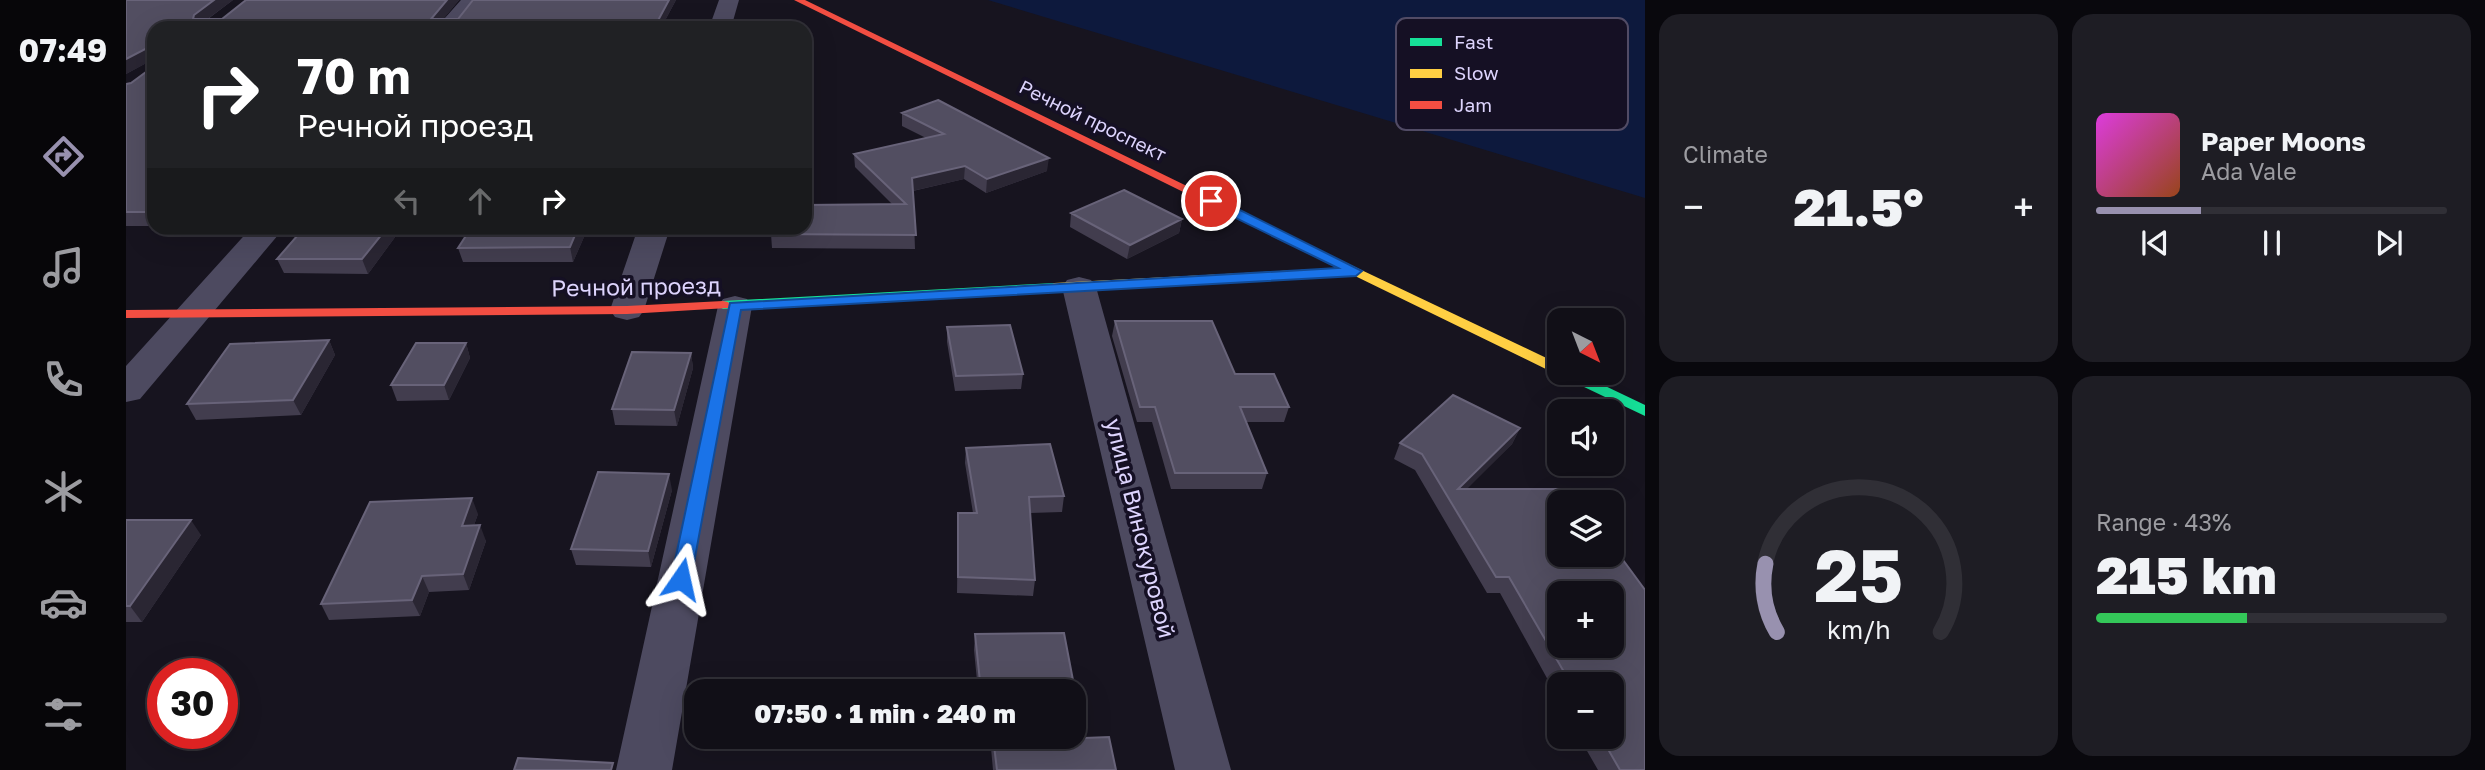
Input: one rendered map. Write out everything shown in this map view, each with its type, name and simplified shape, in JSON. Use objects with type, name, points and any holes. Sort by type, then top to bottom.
[{"type":"street","points":[[453,21],[472,0]]},
{"type":"street","points":[[722,21],[729,0]]},
{"type":"street","name":"Речной проспект","points":[[798,0],[1547,364]]},
{"type":"street","points":[[126,390],[262,235]]},
{"type":"street","points":[[627,310],[652,235]]},
{"type":"street","name":"Речной проезд","points":[[126,314],[627,310],[1356,271]]},
{"type":"street","name":"улица Винокуровой","points":[[1079,287],[1203,770]]},
{"type":"street","points":[[644,770],[735,306]]},
{"type":"street","points":[[1591,385],[1645,411]]},
{"type":"water","points":[[988,0],[1645,0],[1645,198],[1419,130],[1628,130],[1628,18],[1396,18],[1396,123]]},
{"type":"building","points":[[126,0],[214,0],[194,15],[193,19],[222,19],[246,0],[447,0],[431,19],[458,19],[473,0],[669,0],[658,21],[147,21],[147,48],[126,59]]},
{"type":"building","points":[[147,71],[147,212],[126,212],[126,84]]},
{"type":"building","points":[[938,100],[1049,158],[987,179],[965,166],[912,178],[916,235],[812,234],[812,205],[906,204],[854,154],[944,134],[902,113]]},
{"type":"building","points":[[1124,190],[1182,219],[1130,245],[1071,213]]},
{"type":"building","points":[[298,235],[381,235],[362,259],[277,259]]},
{"type":"building","points":[[466,235],[575,235],[570,247],[458,248]]},
{"type":"building","points":[[1115,321],[1212,321],[1235,374],[1274,374],[1289,407],[1240,407],[1267,473],[1175,473],[1155,407],[1140,407]]},
{"type":"building","points":[[1010,325],[1023,374],[956,376],[947,327]]},
{"type":"building","points":[[329,340],[293,400],[187,404],[230,344]]},
{"type":"building","points":[[416,343],[466,343],[444,385],[391,385]]},
{"type":"building","points":[[632,352],[691,353],[674,410],[612,409]]},
{"type":"building","points":[[1453,395],[1520,428],[1458,489],[1569,489],[1547,490],[1547,567],[1624,567],[1624,561],[1645,590],[1645,770],[1620,770],[1608,749],[1624,749],[1624,672],[1564,672],[1556,658],[1624,658],[1624,581],[1547,581],[1547,643],[1509,577],[1496,577],[1422,454],[1400,443]]},
{"type":"building","points":[[1050,444],[1064,496],[1029,497],[1035,580],[958,577],[958,513],[977,513],[966,448]]},
{"type":"building","points":[[598,472],[669,474],[648,551],[571,549]]},
{"type":"building","points":[[472,498],[462,526],[480,525],[463,574],[422,576],[412,600],[321,604],[370,502]]},
{"type":"building","points":[[126,520],[191,520],[130,606],[126,606]]},
{"type":"building","points":[[1064,633],[1073,679],[980,679],[975,634]]},
{"type":"building","points":[[1109,737],[1116,770],[997,770],[994,749],[1086,749],[1086,738]]},
{"type":"building","points":[[518,758],[613,763],[611,770],[514,770]]},
{"type":"traffic: fast","points":[[723,305],[1054,287]]},
{"type":"traffic: fast","points":[[1591,385],[1645,411]]},
{"type":"traffic: slow","points":[[1334,261],[1547,364]]},
{"type":"traffic: slow","points":[[1054,287],[1356,271]]},
{"type":"traffic: jam","points":[[798,0],[1334,261]]},
{"type":"traffic: jam","points":[[126,314],[627,310],[723,305]]},
{"type":"route","points":[[681,579],[735,306],[1356,271],[1211,201]]}]
